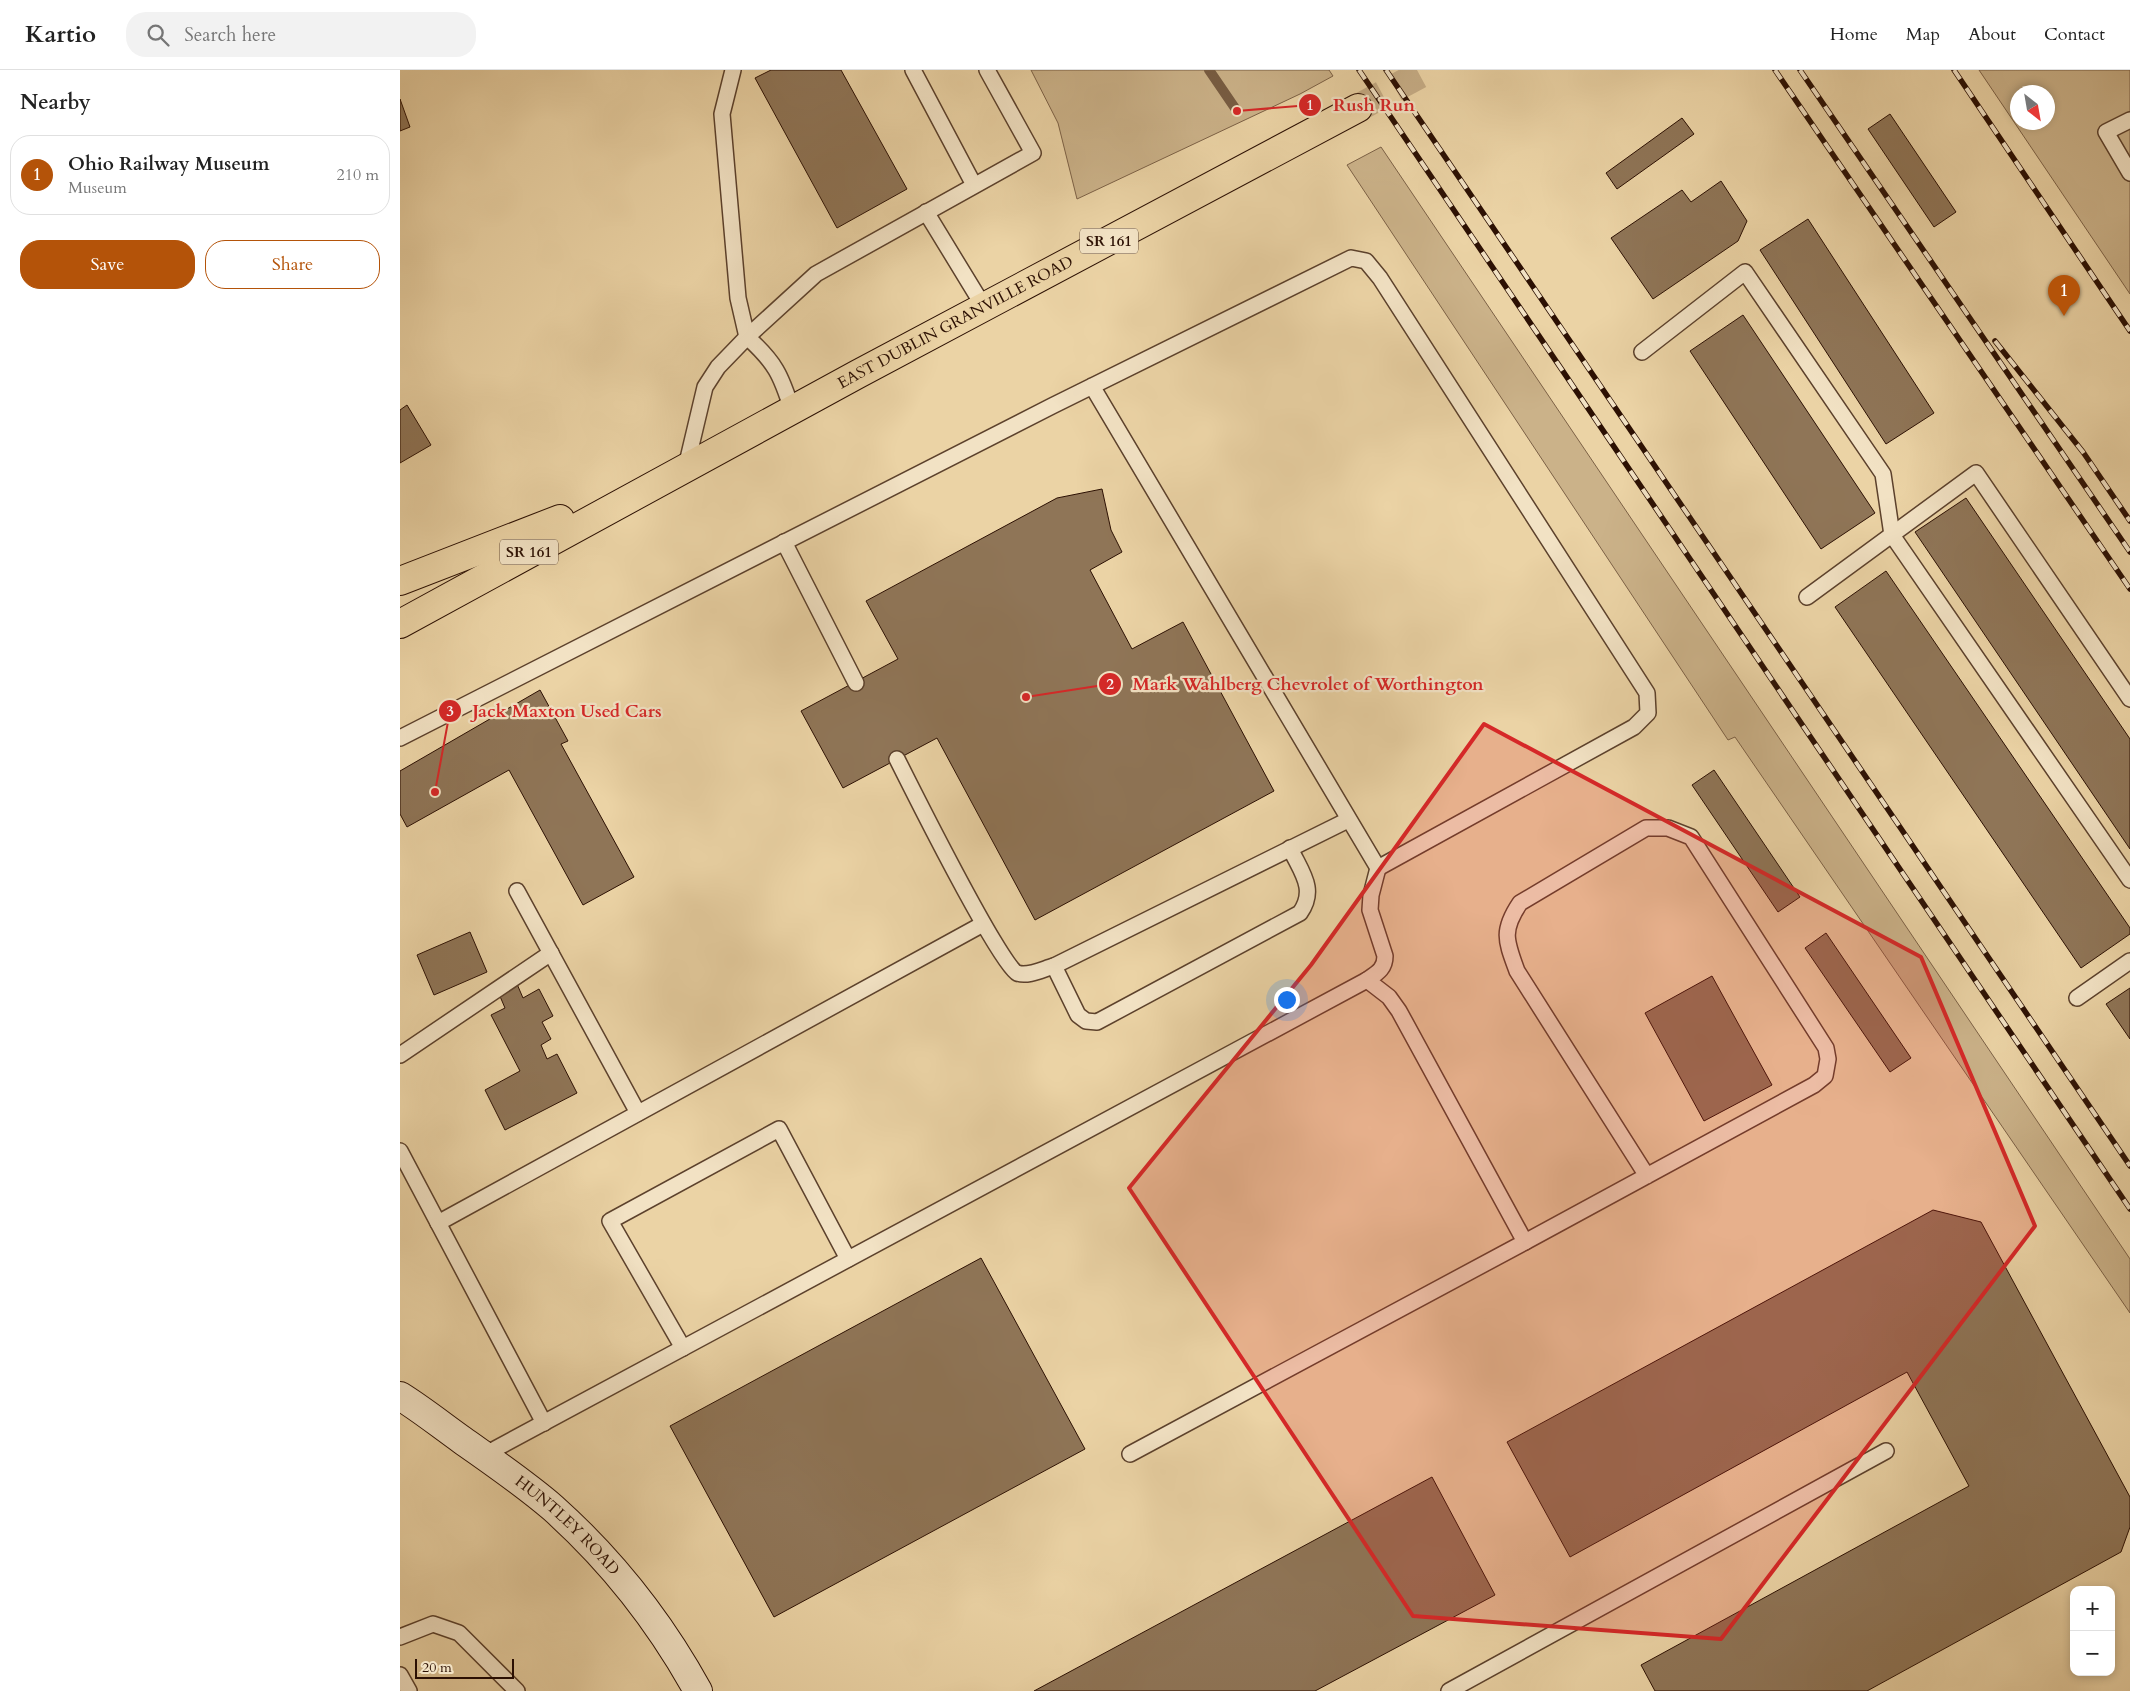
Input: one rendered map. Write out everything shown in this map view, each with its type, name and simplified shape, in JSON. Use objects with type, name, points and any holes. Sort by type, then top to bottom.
[{"type":"main road","name":"EAST DUBLIN GRANVILLE ROAD","points":[[400,624],[659,481],[1358,108]]},
{"type":"main road","name":"EAST DUBLIN GRANVILLE ROAD","points":[[400,581],[659,481]]},
{"type":"main road","name":"HUNTLEY ROAD","points":[[400,1396],[506,1470],[553,1508],[605,1560],[638,1600],[683,1664],[698,1691]]},
{"type":"lane","points":[[733,70],[722,114],[738,298],[747,337],[775,366],[782,378],[792,410]]},
{"type":"lane","points":[[912,70],[974,185]]},
{"type":"lane","points":[[686,467],[706,387],[718,367],[747,337],[816,274],[1033,153],[987,70]]},
{"type":"lane","points":[[2130,120],[2106,132],[2130,173]]},
{"type":"lane","points":[[926,212],[984,307]]},
{"type":"lane","points":[[400,738],[1092,386],[1351,258],[1366,261],[1386,287],[1646,693],[1648,713],[1634,727],[1378,868]]},
{"type":"lane","points":[[1642,352],[1746,272],[1883,474],[1892,535],[2130,880]]},
{"type":"lane","points":[[484,1455],[1367,980],[1380,970],[1385,963],[1385,956],[1370,910],[1371,896],[1378,868],[1092,386]]},
{"type":"lane","points":[[1807,598],[1976,473],[2130,699]]},
{"type":"lane","points":[[784,542],[856,683]]},
{"type":"lane","points":[[897,759],[983,924],[1008,967],[1016,973],[1027,974],[1054,966],[1348,820]]},
{"type":"lane","points":[[1130,1454],[1648,1176],[1814,1085],[1825,1076],[1828,1059],[1826,1048],[1691,836],[1668,828],[1646,828],[1520,903],[1509,920],[1507,945],[1517,971],[1648,1176]]},
{"type":"lane","points":[[1054,966],[1078,1015],[1086,1021],[1097,1022],[1300,912],[1307,902],[1309,891],[1290,848]]},
{"type":"lane","points":[[517,891],[638,1112]]},
{"type":"lane","points":[[438,1223],[983,924]]},
{"type":"lane","points":[[400,1054],[552,953]]},
{"type":"lane","points":[[2077,998],[2130,961]]},
{"type":"lane","points":[[1367,980],[1389,997],[1399,1010],[1525,1242]]},
{"type":"lane","points":[[683,1348],[610,1221],[779,1129],[848,1260]]},
{"type":"lane","points":[[400,1151],[544,1423]]},
{"type":"lane","points":[[1449,1691],[1886,1451]]},
{"type":"lane","points":[[400,1637],[433,1624],[459,1633],[517,1691]]},
{"type":"lane","points":[[400,1675],[409,1691]]},
{"type":"highlighted area","points":[[1484,724],[1921,957],[2035,1226],[1721,1639],[1413,1616],[1129,1188],[1311,965]]},
{"type":"shaded area","points":[[1031,70],[1329,70],[1333,76],[1300,94],[1077,199],[1058,123]]},
{"type":"shaded area","points":[[1979,70],[2130,70],[2130,294],[2019,130],[2055,130],[2055,85],[2010,85],[2010,116]]},
{"type":"shaded area","points":[[1381,147],[2130,1259],[2130,1313],[1735,737],[1728,740],[1347,165]]},
{"type":"building","points":[[771,70],[841,70],[907,189],[837,228],[755,78]]},
{"type":"building","points":[[400,99],[410,127],[400,131]]},
{"type":"building","points":[[1890,114],[1956,212],[1934,227],[1868,129]]},
{"type":"building","points":[[1682,118],[1694,134],[1617,189],[1606,173]]},
{"type":"building","points":[[1721,181],[1747,221],[1738,241],[1653,299],[1611,238],[1682,190],[1691,202]]},
{"type":"building","points":[[1808,219],[1934,413],[1886,444],[1760,250]]},
{"type":"building","points":[[1743,315],[1875,513],[1821,549],[1690,351]]},
{"type":"building","points":[[407,405],[431,445],[400,463],[400,410]]},
{"type":"building","points":[[1102,489],[1111,530],[1122,552],[1090,570],[1132,649],[1183,622],[1274,791],[1035,920],[937,738],[843,788],[801,711],[898,659],[866,601],[1057,498]]},
{"type":"building","points":[[1966,498],[2130,739],[2130,849],[1915,532]]},
{"type":"building","points":[[1886,571],[2130,928],[2130,934],[2081,968],[1835,607]]},
{"type":"building","points":[[540,690],[568,741],[561,744],[634,877],[583,905],[509,770],[407,827],[400,814],[400,771]]},
{"type":"building","points":[[1714,770],[1800,897],[1778,912],[1692,785]]},
{"type":"building","points":[[470,932],[487,972],[434,995],[417,955]]},
{"type":"building","points":[[1826,933],[1911,1058],[1890,1072],[1805,948]]},
{"type":"building","points":[[1712,976],[1772,1085],[1704,1121],[1645,1013]]},
{"type":"building","points":[[517,984],[523,998],[539,989],[553,1016],[542,1022],[551,1039],[541,1045],[547,1059],[557,1054],[577,1093],[505,1130],[485,1090],[520,1071],[491,1015],[505,1008],[499,994]]},
{"type":"building","points":[[2130,988],[2130,1039],[2106,1004]]},
{"type":"building","points":[[1933,1210],[1981,1222],[2130,1497],[2130,1527],[2121,1552],[1867,1691],[1655,1691],[1641,1665],[1969,1486],[1907,1372],[1570,1557],[1507,1442]]},
{"type":"building","points":[[981,1258],[1085,1449],[774,1617],[670,1426]]},
{"type":"building","points":[[1432,1477],[1495,1595],[1315,1691],[1034,1691]]},
{"type":"waterway","points":[[1209,70],[1237,111]]},
{"type":"tunnel","points":[[1358,108],[1428,70]]},
{"type":"railway","points":[[1359,70],[2130,1209]]},
{"type":"railway","points":[[1386,70],[2130,1166]]},
{"type":"railway","points":[[1775,70],[2130,589]]},
{"type":"railway","points":[[1800,70],[2130,552]]},
{"type":"railway","points":[[1954,70],[2130,331]]},
{"type":"railway","points":[[1995,341],[2083,452],[2130,521]]},
{"type":"place","name":"Rush Run","points":[[1237,111]]},
{"type":"place","name":"Ohio Railway Museum","points":[[2064,316]]},
{"type":"place","name":"Mark Wahlberg Chevrolet of Worthington","points":[[1026,697]]},
{"type":"place","name":"Jack Maxton Used Cars","points":[[435,792]]}]
